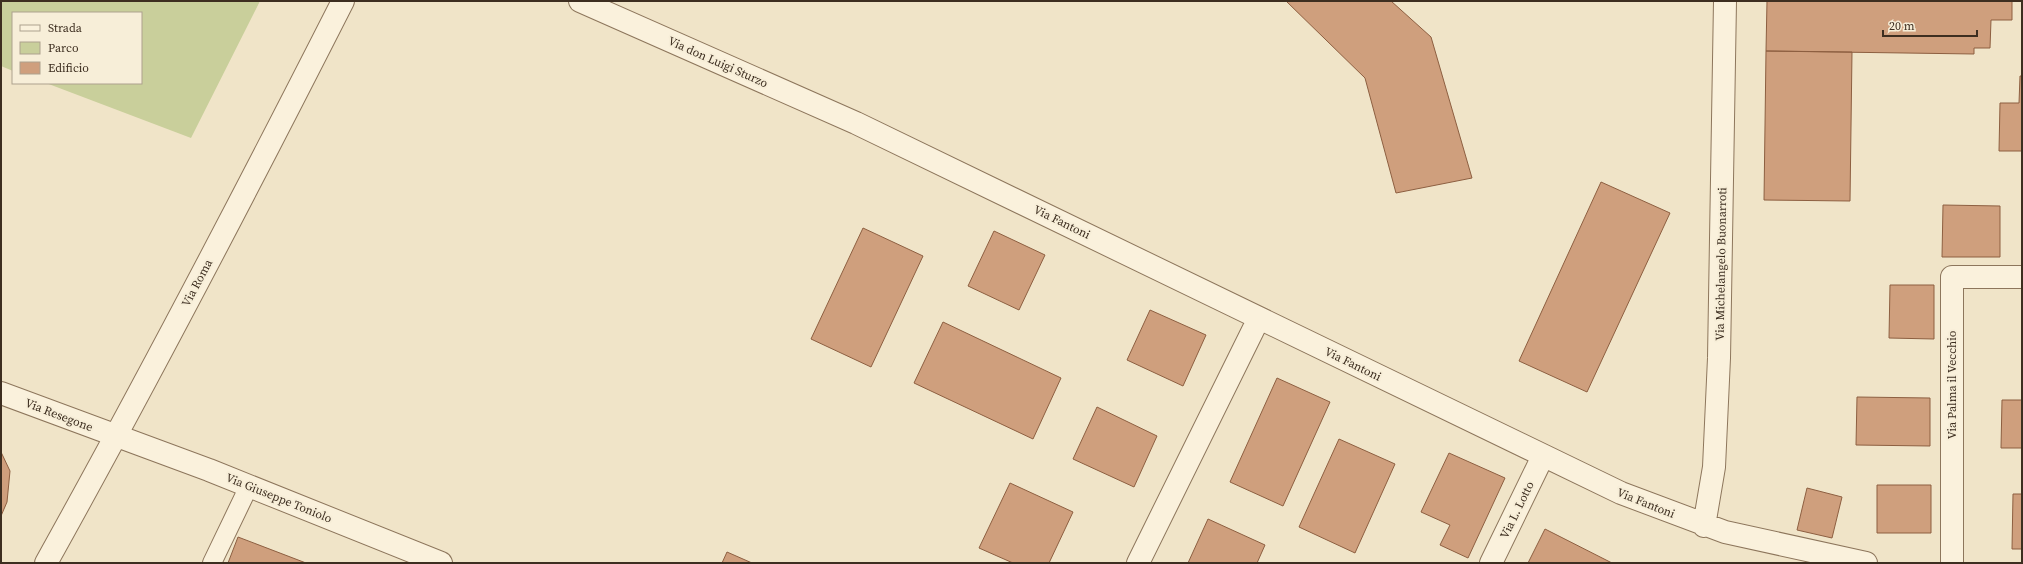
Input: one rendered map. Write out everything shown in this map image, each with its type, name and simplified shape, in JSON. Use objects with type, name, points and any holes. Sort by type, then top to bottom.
[{"type":"street","name":"Via Roma","points":[[46,563],[117,437],[270,145],[343,1]]},
{"type":"street","name":"Via don Luigi Sturzo","points":[[580,1],[856,123]]},
{"type":"street","name":"Via Michelangelo Buonarroti","points":[[1704,526],[1714,467],[1719,358],[1725,1]]},
{"type":"street","name":"Via Fantoni","points":[[856,123],[1621,493],[1704,526],[1866,563]]},
{"type":"street","name":"Via Palma il Vecchio","points":[[1952,563],[1952,277],[2022,277]]},
{"type":"street","points":[[1138,563],[1259,318]]},
{"type":"street","name":"Via Resegone","points":[[1,393],[117,437]]},
{"type":"street","name":"Via Giuseppe Toniolo","points":[[117,437],[249,486],[441,563]]},
{"type":"street","name":"Via L. Lotto","points":[[1491,563],[1543,456]]},
{"type":"lane","points":[[212,563],[249,486]]},
{"type":"green space","points":[[1,1],[260,1],[191,138],[49,84],[142,84],[142,12],[12,12],[12,71],[1,66]]},
{"type":"building","points":[[1286,1],[1391,1],[1431,37],[1472,178],[1396,193],[1365,78]]},
{"type":"building","points":[[1767,1],[2012,1],[2012,20],[1991,20],[1990,48],[1974,48],[1974,54],[1766,51]]},
{"type":"building","points":[[1766,51],[1852,52],[1850,201],[1764,200]]},
{"type":"building","points":[[2020,76],[2022,76],[2022,151],[1999,151],[2000,103],[2019,103]]},
{"type":"building","points":[[1601,182],[1670,213],[1587,392],[1519,361]]},
{"type":"building","points":[[1943,205],[2000,206],[2000,257],[1942,257]]},
{"type":"building","points":[[863,228],[923,256],[871,367],[811,339]]},
{"type":"building","points":[[994,231],[1045,255],[1019,310],[968,286]]},
{"type":"building","points":[[1890,285],[1934,285],[1934,339],[1889,338]]},
{"type":"building","points":[[1150,310],[1206,335],[1183,386],[1127,360]]},
{"type":"building","points":[[943,322],[1061,378],[1033,439],[914,383]]},
{"type":"building","points":[[1277,378],[1330,402],[1283,506],[1230,482]]},
{"type":"building","points":[[1857,397],[1930,398],[1930,446],[1856,445]]},
{"type":"building","points":[[2002,400],[2022,400],[2022,448],[2001,448]]},
{"type":"building","points":[[1097,407],[1157,436],[1134,487],[1073,459]]},
{"type":"building","points":[[1339,439],[1395,464],[1355,553],[1299,527]]},
{"type":"building","points":[[1,452],[10,471],[7,502],[1,516]]},
{"type":"building","points":[[1449,453],[1505,478],[1468,558],[1440,545],[1450,525],[1421,512]]},
{"type":"building","points":[[1010,483],[1073,512],[1049,563],[1013,563],[979,548]]},
{"type":"building","points":[[1877,485],[1931,485],[1931,533],[1877,533]]},
{"type":"building","points":[[1807,488],[1842,497],[1832,538],[1797,530]]},
{"type":"building","points":[[2013,494],[2022,494],[2022,549],[2012,549]]},
{"type":"building","points":[[1208,519],[1265,545],[1257,563],[1188,563]]},
{"type":"building","points":[[1545,529],[1612,563],[1528,563]]},
{"type":"building","points":[[238,537],[306,563],[228,563]]},
{"type":"building","points":[[727,552],[752,563],[722,563]]}]
